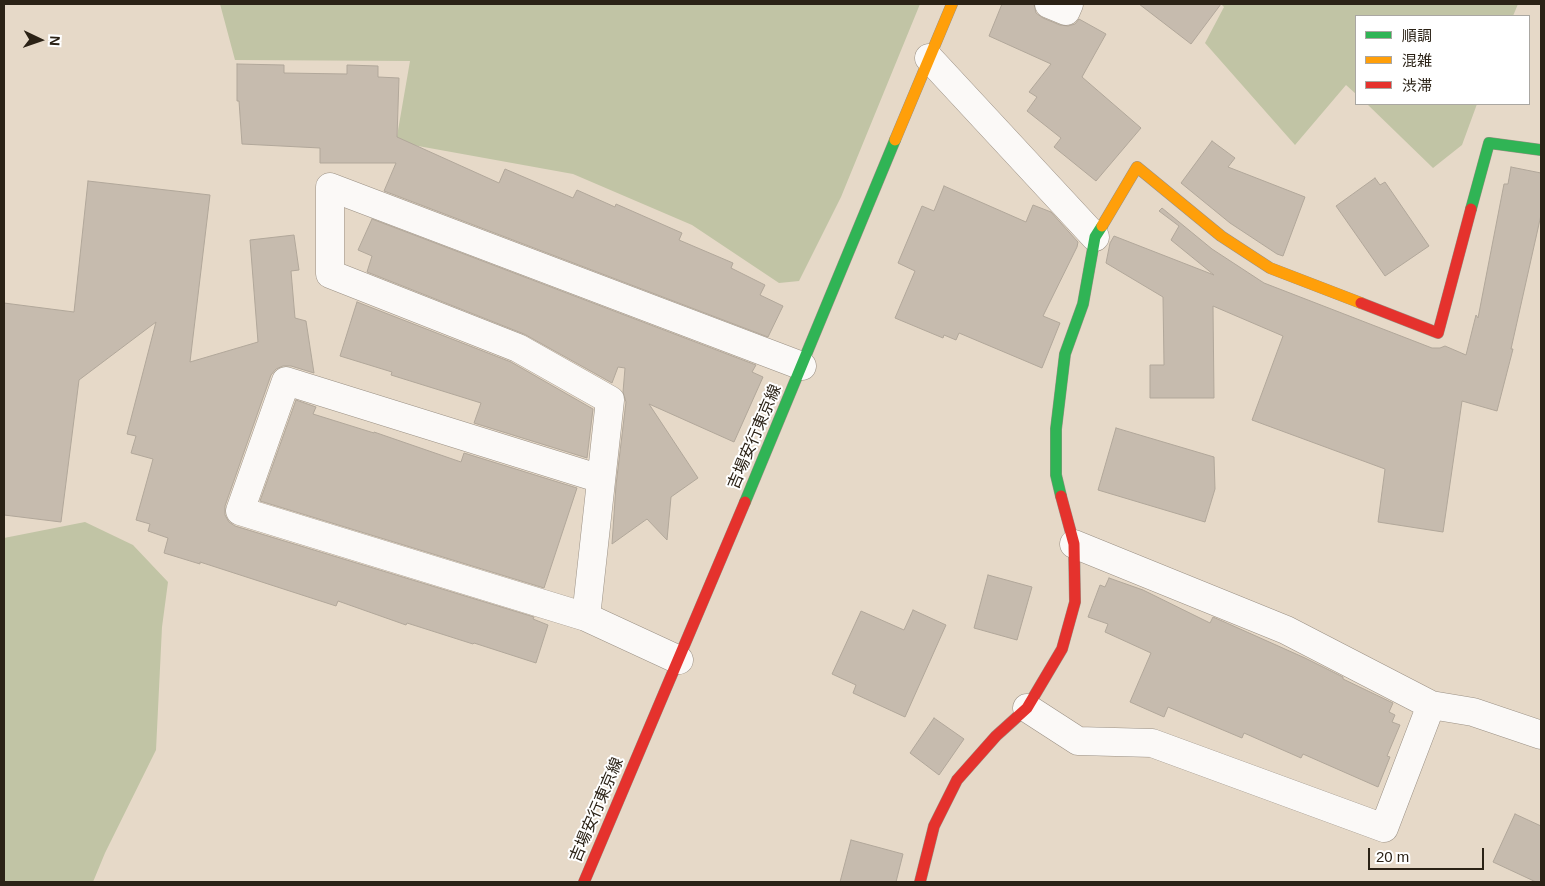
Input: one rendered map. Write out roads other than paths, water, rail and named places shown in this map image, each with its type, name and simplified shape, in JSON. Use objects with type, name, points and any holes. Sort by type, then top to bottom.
[{"type":"street","name":"吉場安行東京線","points":[[584,882],[679,660],[952,4]]},
{"type":"street","points":[[1049,4],[1066,11],[1069,4]]},
{"type":"street","points":[[929,58],[1095,237]]},
{"type":"street","points":[[920,882],[934,826],[957,780],[996,736],[1027,708],[1062,650],[1075,602],[1074,544],[1056,475],[1056,429],[1065,354],[1083,304],[1095,237],[1137,167],[1221,236],[1270,268],[1438,333],[1489,143],[1541,150]]},
{"type":"street","points":[[586,617],[610,400],[518,348],[330,274],[330,187],[802,366]]},
{"type":"street","points":[[601,479],[286,381],[240,511],[586,617],[679,660]]},
{"type":"street","points":[[1074,544],[1286,630],[1431,705],[1473,712],[1541,734]]},
{"type":"street","points":[[1027,708],[1078,742],[1152,743],[1384,828],[1431,705]]}]
